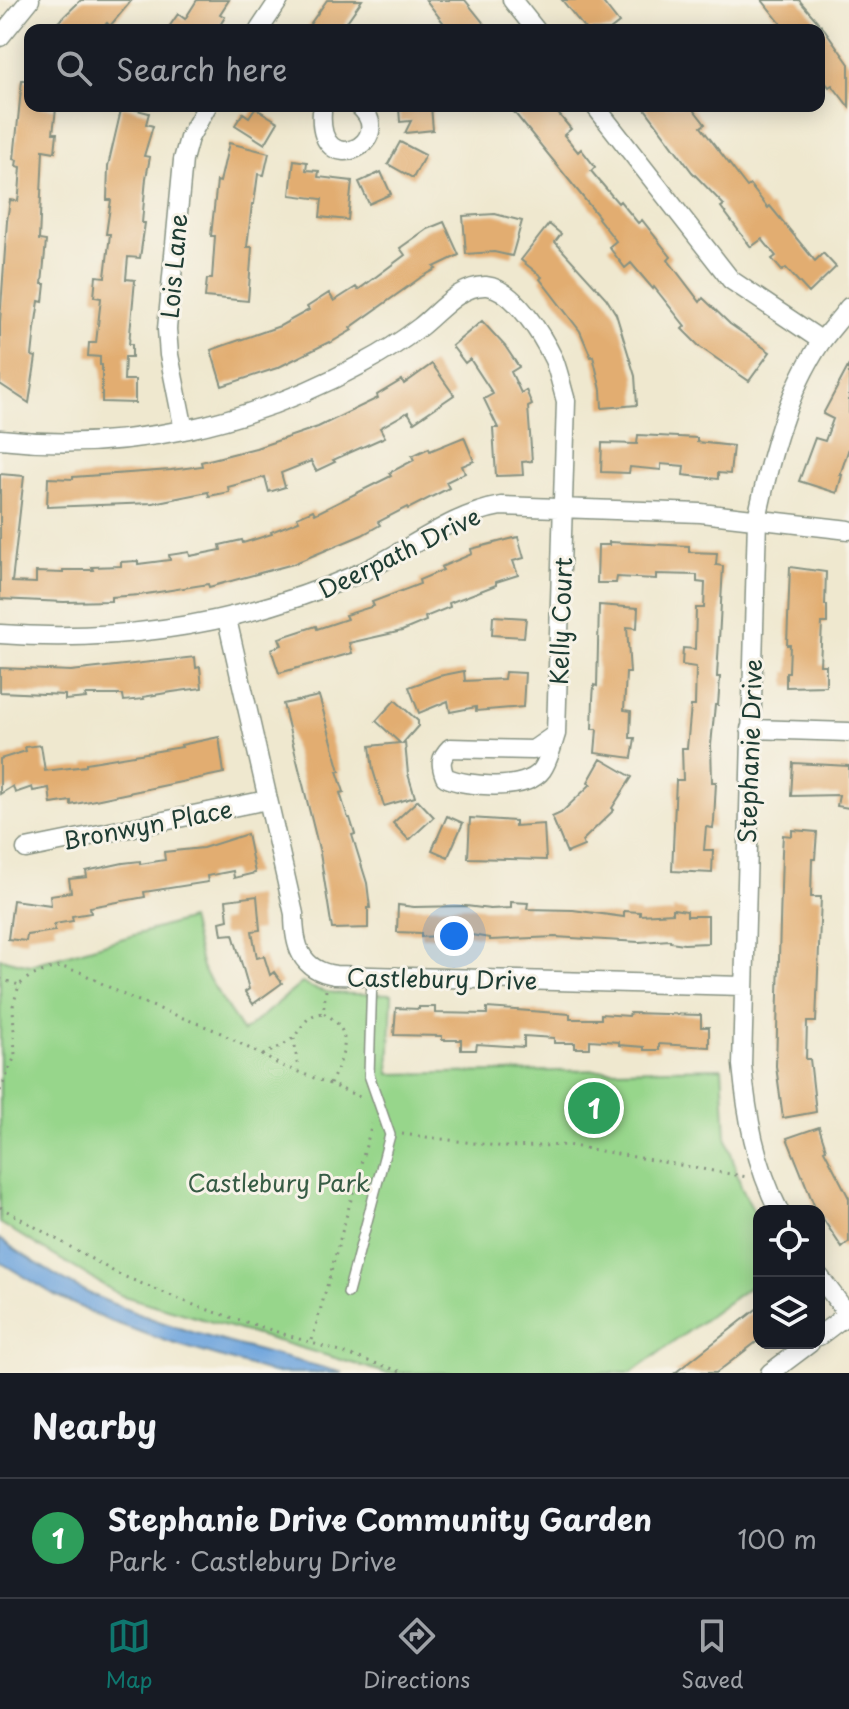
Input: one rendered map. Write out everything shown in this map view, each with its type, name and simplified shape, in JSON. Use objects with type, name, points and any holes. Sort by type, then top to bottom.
[{"type":"street","points":[[0,37],[30,0]]},
{"type":"street","points":[[263,24],[279,0]]},
{"type":"street","points":[[512,0],[531,24]]},
{"type":"street","name":"Lois Lane","points":[[184,430],[167,329],[183,160],[189,138],[204,112]]},
{"type":"street","points":[[323,112],[322,130],[327,142],[336,149],[351,151],[364,144],[370,134],[370,120],[364,112]]},
{"type":"street","points":[[600,112],[731,280],[822,341]]},
{"type":"street","name":"Kelly Court","points":[[184,430],[244,416],[314,389],[366,362],[474,287],[489,286],[507,295],[534,325],[555,362],[566,401],[556,734],[541,772],[515,785],[458,783],[445,777],[440,765],[443,755],[450,748],[533,750],[556,734]]},
{"type":"street","name":"Stephanie Drive","points":[[776,1205],[764,1181],[748,1121],[742,1065],[757,519],[780,430],[801,378],[822,341],[849,307]]},
{"type":"street","points":[[0,439],[95,442],[184,430]]},
{"type":"street","name":"Deerpath Drive","points":[[0,634],[86,637],[227,619],[307,595],[361,573],[469,515],[501,506],[701,513],[849,530]]},
{"type":"street","name":"Castlebury Drive","points":[[227,619],[294,914],[295,940],[300,955],[309,966],[328,974],[743,986]]},
{"type":"street","points":[[750,729],[849,732]]},
{"type":"street","name":"Bronwyn Place","points":[[26,849],[267,800]]},
{"type":"street","points":[[820,1277],[848,1315],[825,1332]]},
{"type":"street","points":[[770,1373],[802,1349]]},
{"type":"lane","points":[[348,1293],[390,1135],[369,1075],[372,976]]},
{"type":"path","points":[[0,1091],[15,1056],[13,1006],[19,985],[29,977],[62,967],[217,1031],[280,1065],[360,1096],[368,1103]]},
{"type":"path","points":[[323,1013],[328,974]]},
{"type":"path","points":[[0,979],[19,985]]},
{"type":"path","points":[[263,1055],[294,1037],[305,1019],[323,1013],[334,1019],[342,1030],[345,1043],[343,1058],[330,1084]]},
{"type":"path","points":[[294,1037],[298,1070]]},
{"type":"path","points":[[311,1341],[373,1123]]},
{"type":"path","points":[[390,1135],[426,1135],[506,1147],[567,1145],[764,1181]]},
{"type":"path","points":[[0,1207],[118,1274],[199,1307],[406,1373]]},
{"type":"green space","name":"Castlebury Park","points":[[190,919],[202,968],[243,1032],[302,983],[334,993],[392,994],[389,1074],[722,1068],[726,1136],[741,1187],[753,1210],[753,1284],[631,1373],[386,1373],[120,1295],[0,1223],[0,958],[30,965]]},
{"type":"water","points":[[0,1239],[78,1288],[142,1315],[208,1337],[343,1373],[273,1373],[107,1320],[55,1295],[0,1262]]},
{"type":"building","points":[[81,0],[132,0],[112,24],[56,24]]},
{"type":"building","points":[[197,0],[229,0],[220,14],[225,17],[221,24],[171,24],[178,14],[185,19]]},
{"type":"building","points":[[327,0],[362,0],[345,24],[310,24]]},
{"type":"building","points":[[426,0],[465,0],[484,24],[444,24]]},
{"type":"building","points":[[562,0],[601,0],[619,23],[618,24],[581,24]]},
{"type":"building","points":[[762,0],[799,0],[820,24],[781,24]]},
{"type":"building","points":[[825,30],[849,64],[849,107],[832,85],[829,87],[825,82]]},
{"type":"building","points":[[24,80],[24,112],[56,112],[53,133],[57,133],[55,152],[43,150],[39,240],[46,241],[42,284],[45,284],[35,328],[32,356],[36,357],[29,403],[0,384],[0,322],[7,221],[10,200],[18,201],[21,167],[16,166],[17,160],[14,159]]},
{"type":"building","points":[[121,112],[149,113],[146,124],[153,126],[144,156],[150,157],[142,223],[145,223],[140,258],[128,257],[126,279],[135,280],[129,344],[132,344],[132,357],[125,357],[124,380],[135,380],[135,403],[102,402],[100,357],[88,356],[89,343],[96,343],[101,298],[94,297],[96,276],[105,277],[110,234],[106,234],[111,200],[107,200],[108,166]]},
{"type":"building","points":[[252,112],[262,112],[278,122],[265,144],[235,125],[243,113],[249,117]]},
{"type":"building","points":[[399,112],[432,112],[433,130],[405,133],[411,121],[400,122]]},
{"type":"building","points":[[514,112],[557,112],[571,129],[564,135],[578,152],[581,149],[595,167],[591,171],[638,223],[642,220],[700,302],[703,298],[730,324],[770,352],[749,381],[700,347],[682,329],[685,326],[654,287],[631,263],[625,268],[609,247],[616,241]]},
{"type":"building","points":[[647,112],[696,112],[705,124],[701,127],[747,187],[750,185],[768,208],[770,206],[815,261],[823,253],[836,267],[809,293],[786,268],[782,271],[772,259],[776,256],[762,239],[751,247],[721,207],[724,205],[692,172]]},
{"type":"building","points":[[400,142],[425,155],[413,178],[388,164]]},
{"type":"building","points":[[229,143],[269,153],[264,175],[258,174],[252,204],[247,247],[252,247],[248,301],[205,297],[207,279],[212,279],[215,236],[211,236],[217,181],[220,182]]},
{"type":"building","points":[[294,160],[307,162],[306,170],[319,171],[318,177],[352,181],[348,220],[320,217],[322,199],[290,195]]},
{"type":"building","points":[[381,172],[391,194],[369,204],[359,182]]},
{"type":"building","points":[[495,214],[522,221],[512,256],[494,252],[466,254],[463,216]]},
{"type":"building","points":[[444,222],[459,255],[434,267],[436,269],[330,343],[277,368],[222,386],[211,350],[280,326],[309,310],[307,307],[329,293],[334,301],[356,287],[358,290],[405,255],[400,248],[427,229]]},
{"type":"building","points":[[549,224],[561,234],[555,242],[606,298],[616,314],[635,376],[637,405],[602,408],[593,356],[580,331],[540,279],[542,277],[521,260]]},
{"type":"building","points":[[482,321],[519,367],[511,372],[521,393],[526,390],[532,405],[528,407],[532,461],[522,462],[523,475],[496,476],[493,428],[498,428],[484,399],[493,394],[470,359],[465,363],[452,346]]},
{"type":"building","points":[[432,364],[454,395],[414,422],[408,412],[380,428],[385,437],[316,471],[311,461],[281,473],[285,487],[269,492],[265,477],[228,487],[229,492],[209,496],[208,492],[153,503],[47,507],[48,478],[73,479],[202,466],[201,462],[318,427],[378,398],[377,395],[402,380],[404,384]]},
{"type":"building","points":[[849,365],[849,448],[837,493],[799,481],[815,438],[825,441],[833,419],[823,414]]},
{"type":"building","points":[[638,435],[697,438],[697,442],[733,446],[730,474],[718,473],[718,479],[683,475],[684,466],[661,464],[661,470],[630,467],[629,473],[601,472],[602,443],[637,444]]},
{"type":"building","points":[[464,437],[474,461],[462,466],[465,473],[446,482],[449,488],[378,522],[380,525],[362,535],[293,564],[209,587],[208,584],[111,597],[111,601],[0,599],[0,474],[24,476],[12,582],[36,583],[36,572],[63,573],[63,570],[121,566],[121,562],[138,561],[138,564],[170,560],[169,555],[189,552],[190,556],[221,550],[220,545],[242,540],[243,543],[272,534],[299,521],[297,517],[313,510],[315,514],[391,476],[389,473],[414,460],[412,456]]},
{"type":"building","points":[[518,537],[524,558],[513,561],[518,575],[449,603],[450,607],[402,631],[349,643],[352,653],[279,673],[271,649],[282,645],[279,638],[347,619],[345,615],[374,606],[372,602],[420,584],[419,580],[443,570],[441,567],[472,554],[471,549]]},
{"type":"building","points":[[609,542],[689,546],[689,552],[717,553],[716,565],[723,566],[717,677],[720,677],[719,692],[711,745],[712,782],[716,782],[714,821],[713,828],[706,827],[704,850],[713,850],[712,873],[672,871],[676,780],[683,780],[682,748],[687,748],[691,706],[695,706],[696,667],[682,665],[683,648],[695,649],[696,608],[704,608],[705,583],[697,582],[697,575],[656,574],[656,579],[617,577],[616,583],[597,583],[598,545],[609,545]]},
{"type":"building","points":[[790,567],[826,572],[827,623],[822,623],[820,665],[826,665],[826,686],[786,687],[790,645],[787,645]]},
{"type":"building","points":[[599,605],[638,608],[637,628],[627,627],[630,673],[626,673],[624,710],[631,711],[630,738],[635,738],[632,758],[595,753],[597,729],[592,729],[594,685],[597,686]]},
{"type":"building","points":[[493,616],[526,618],[524,637],[492,635]]},
{"type":"building","points":[[195,657],[196,668],[200,667],[202,688],[144,699],[124,701],[123,695],[85,695],[86,698],[65,700],[65,695],[0,692],[0,668],[71,671]]},
{"type":"building","points":[[464,671],[465,681],[504,679],[505,672],[525,673],[523,707],[476,711],[476,707],[450,712],[448,701],[419,713],[409,687]]},
{"type":"building","points":[[319,696],[340,771],[337,771],[344,792],[340,793],[355,834],[352,835],[367,883],[370,908],[368,928],[332,929],[320,853],[283,704]]},
{"type":"building","points":[[395,700],[418,721],[418,726],[403,743],[415,797],[384,806],[373,770],[370,746],[400,743],[376,721]]},
{"type":"building","points":[[219,737],[224,773],[71,805],[71,801],[51,804],[49,788],[33,791],[32,787],[15,793],[13,786],[0,794],[0,759],[26,751],[25,747],[41,745],[45,771],[86,766],[86,763],[182,747]]},
{"type":"building","points":[[601,759],[632,777],[612,808],[614,810],[582,841],[584,846],[567,853],[552,817],[561,813],[591,784],[588,782]]},
{"type":"building","points":[[793,763],[849,766],[849,808],[837,806],[839,795],[791,796]]},
{"type":"building","points":[[418,800],[434,817],[409,840],[393,823]]},
{"type":"building","points":[[447,816],[463,823],[448,857],[432,850]]},
{"type":"building","points":[[470,818],[515,821],[515,826],[544,824],[546,860],[468,858]]},
{"type":"building","points":[[792,830],[817,832],[815,859],[812,859],[811,897],[821,897],[816,1022],[807,1022],[806,1059],[810,1059],[816,1112],[783,1118],[776,1066],[782,852],[783,835],[792,836]]},
{"type":"building","points":[[247,834],[255,873],[234,878],[233,871],[207,876],[208,882],[144,892],[145,897],[90,907],[91,913],[72,916],[73,921],[54,924],[55,931],[27,935],[26,941],[8,939],[13,900],[51,905],[50,895],[71,892],[69,879],[87,877],[86,871],[123,863],[165,860],[164,852],[203,848]]},
{"type":"building","points":[[257,896],[260,930],[252,931],[257,958],[264,956],[270,975],[274,972],[282,983],[253,1004],[245,992],[249,989],[233,934],[222,935],[220,922],[228,920],[226,900]]},
{"type":"building","points":[[511,902],[528,903],[527,909],[573,910],[624,917],[624,911],[640,912],[640,915],[673,913],[673,909],[687,911],[687,916],[708,916],[708,943],[555,937],[490,940],[459,933],[421,937],[421,933],[397,932],[398,905],[490,909],[511,908]]},
{"type":"building","points":[[435,1007],[435,1013],[487,1014],[487,1008],[570,1014],[570,1019],[601,1019],[601,1014],[629,1016],[630,1013],[701,1015],[701,1027],[709,1027],[709,1047],[659,1044],[659,1050],[644,1050],[644,1047],[619,1045],[619,1042],[590,1040],[590,1048],[575,1048],[575,1043],[554,1043],[554,1038],[524,1036],[524,1047],[477,1044],[476,1050],[461,1050],[461,1040],[442,1040],[442,1036],[394,1035],[396,1008]]},
{"type":"building","points":[[819,1127],[824,1150],[849,1198],[849,1242],[842,1248],[825,1222],[825,1205],[814,1205],[787,1138]]},
{"type":"building","points":[[753,1312],[753,1345],[716,1373],[675,1373]]},
{"type":"place","name":"Stephanie Drive Community Garden","points":[[594,1108]]}]
